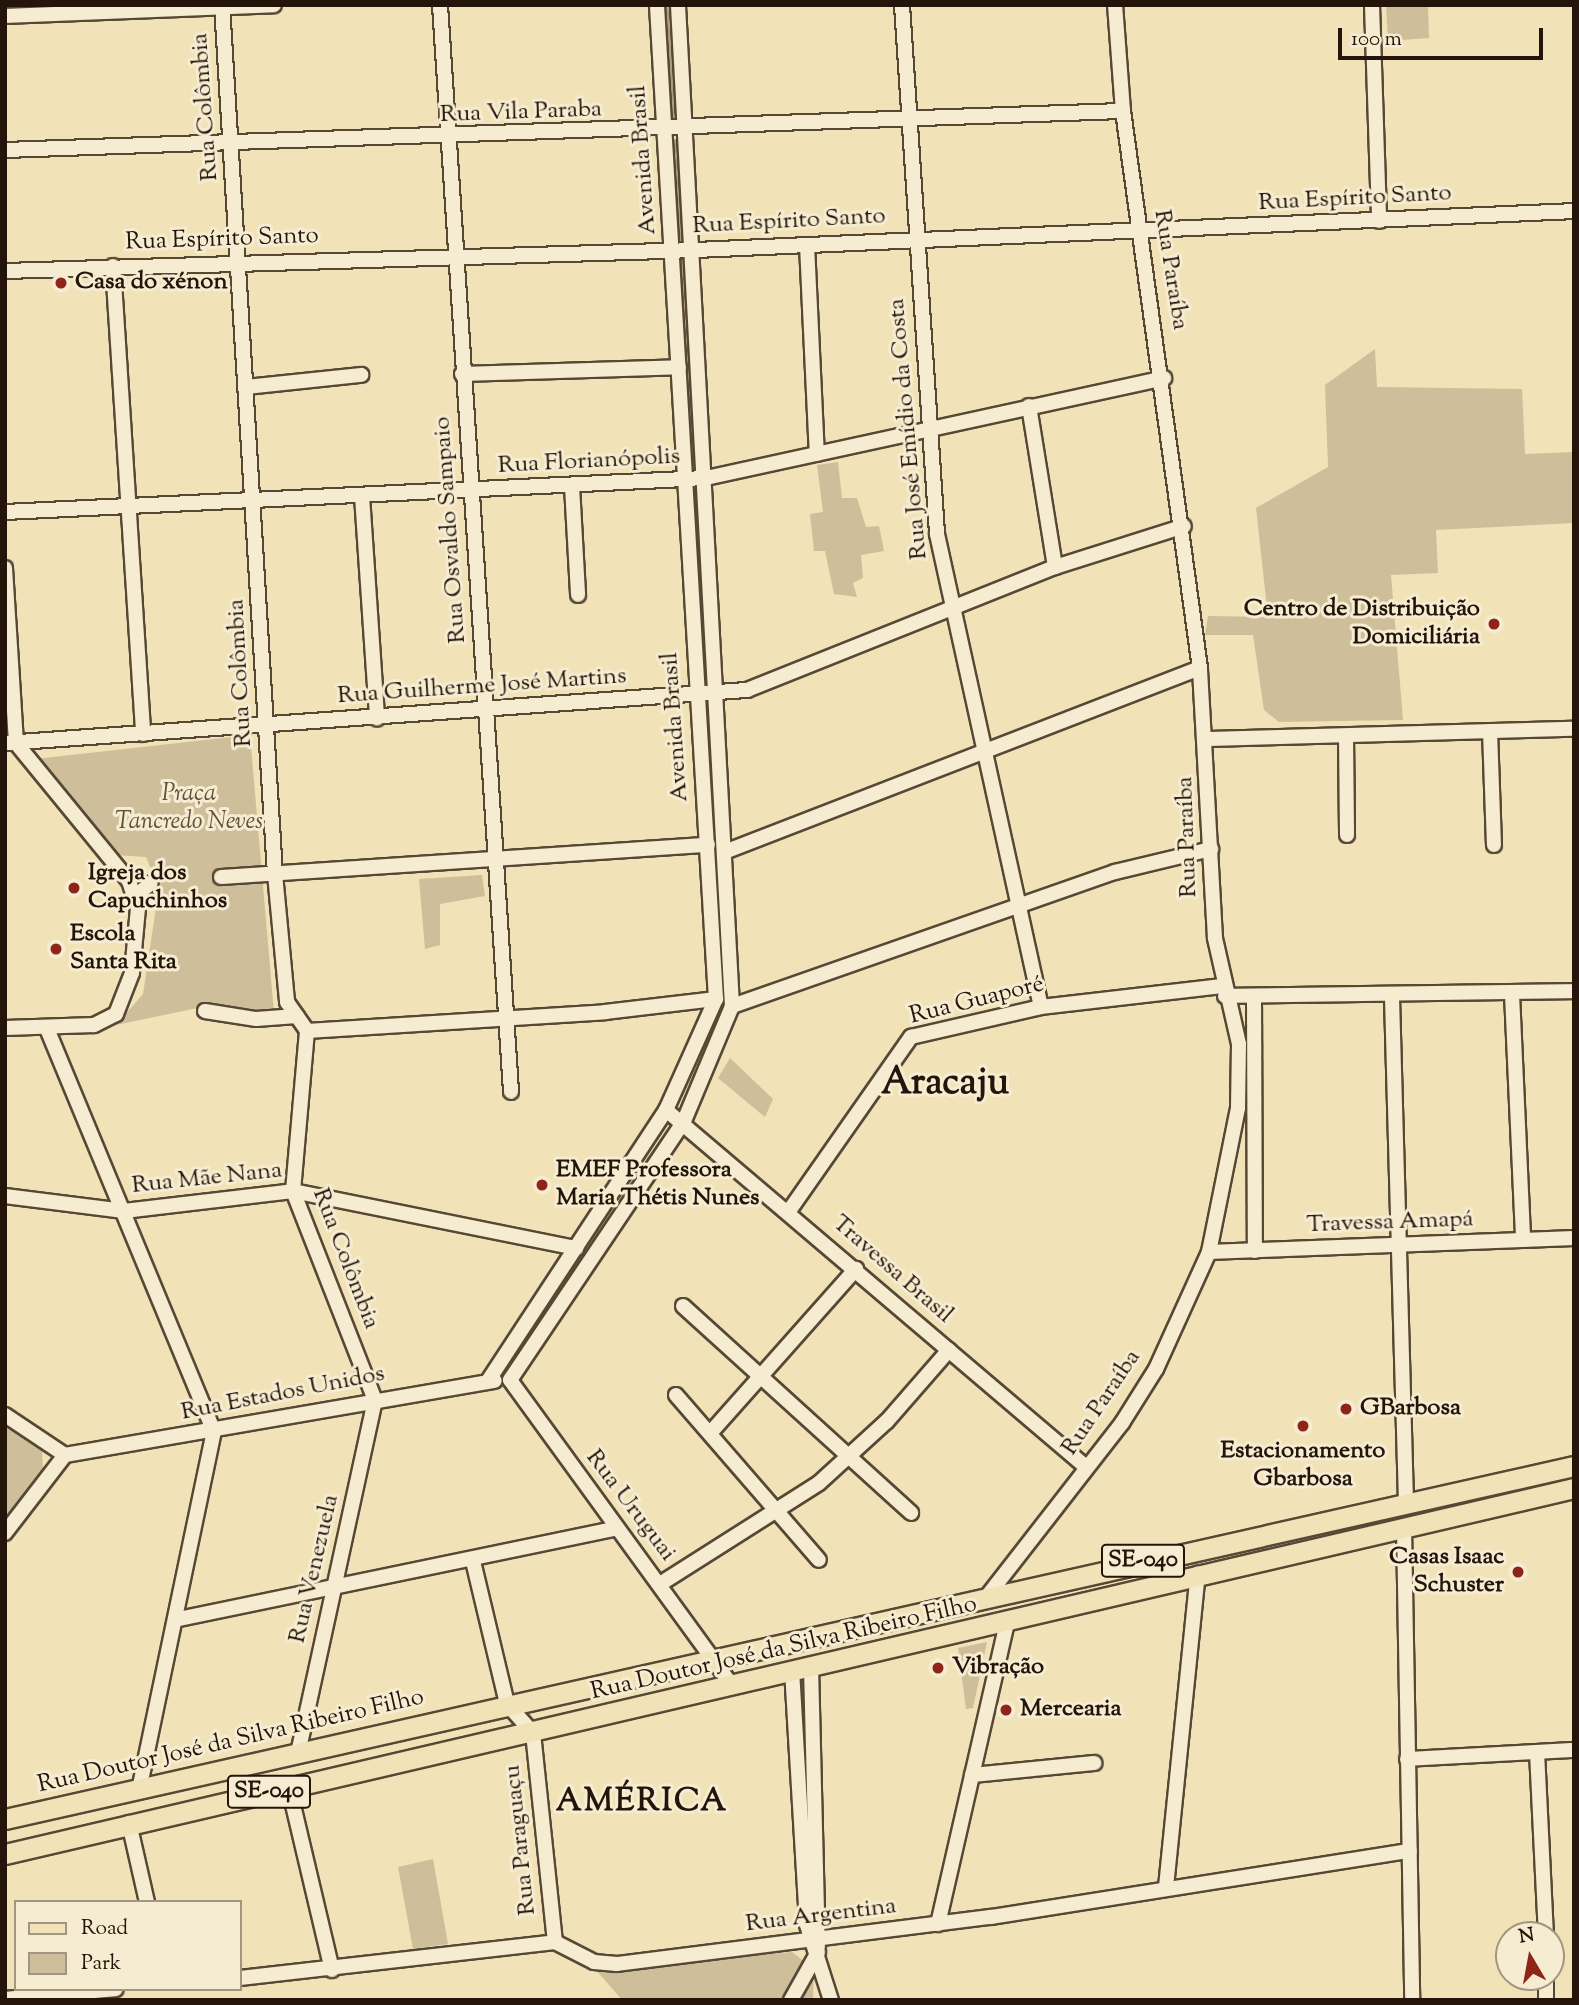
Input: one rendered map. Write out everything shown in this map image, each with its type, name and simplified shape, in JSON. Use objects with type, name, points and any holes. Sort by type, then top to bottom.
[{"type":"main road","name":"Rua Doutor José da Silva Ribeiro Filho","points":[[5,1819],[299,1749],[985,1599],[1574,1466]]},
{"type":"main road","name":"Rua Doutor José da Silva Ribeiro Filho","points":[[5,1854],[129,1823],[533,1733],[801,1668],[1007,1622],[1198,1574],[1574,1488]]},
{"type":"street","points":[[5,16],[274,5]]},
{"type":"street","name":"Rua Osvaldo Sampaio","points":[[440,5],[450,139],[461,374],[473,491],[511,1093]]},
{"type":"street","name":"Avenida Brasil","points":[[488,1381],[666,1110],[704,1036],[716,999],[708,845],[694,695],[679,366],[657,5]]},
{"type":"street","name":"Avenida Brasil","points":[[510,1380],[684,1121],[732,1006],[727,851],[696,250],[678,5]]},
{"type":"street","name":"Rua José Emídio da Costa","points":[[902,5],[928,428],[951,611],[986,754],[1016,908],[1041,1007]]},
{"type":"street","name":"Rua Paraíba","points":[[985,1599],[1086,1467],[1156,1369],[1209,1252],[1238,1108],[1239,1044],[1224,991],[1211,849],[1207,739],[1200,668],[1164,378],[1123,111],[1115,5]]},
{"type":"street","points":[[1372,5],[1379,221]]},
{"type":"street","name":"Rua Colômbia","points":[[222,6],[275,874],[287,1002],[307,1031],[293,1191],[375,1400]]},
{"type":"street","name":"Rua Vila Paraba","points":[[5,150],[450,139],[1123,111]]},
{"type":"street","name":"Rua Espírito Santo","points":[[5,271],[696,250],[1574,211]]},
{"type":"street","points":[[807,245],[817,454]]},
{"type":"street","points":[[113,266],[131,506],[143,734]]},
{"type":"street","points":[[461,374],[679,366]]},
{"type":"street","points":[[246,387],[361,375]]},
{"type":"street","name":"Rua Florianópolis","points":[[5,512],[706,478],[1164,378]]},
{"type":"street","points":[[1029,406],[1055,567]]},
{"type":"street","points":[[572,486],[578,595]]},
{"type":"street","points":[[362,496],[377,718]]},
{"type":"street","name":"Rua Guilherme José Martins","points":[[11,743],[717,694],[769,684],[1055,567],[1184,526]]},
{"type":"street","points":[[5,568],[11,743],[137,895],[138,932],[125,998],[116,1014],[94,1025],[48,1031],[5,1028]]},
{"type":"street","points":[[727,851],[986,754],[1200,668]]},
{"type":"street","points":[[1207,739],[1574,729]]},
{"type":"street","points":[[1490,731],[1493,845]]},
{"type":"street","points":[[1346,736],[1347,835]]},
{"type":"street","points":[[221,877],[708,845]]},
{"type":"street","points":[[732,1006],[1115,872],[1211,849]]},
{"type":"street","points":[[137,895],[151,883]]},
{"type":"street","name":"Rua Guaporé","points":[[789,1211],[904,1042],[1041,1007],[1224,991],[1254,997],[1392,998],[1574,992]]},
{"type":"street","points":[[1513,994],[1523,1240]]},
{"type":"street","points":[[1254,997],[1255,1251]]},
{"type":"street","points":[[1392,998],[1396,1247],[1406,1502]]},
{"type":"street","points":[[307,1031],[505,1020],[716,999]]},
{"type":"street","points":[[205,1011],[256,1019],[297,1016]]},
{"type":"street","points":[[48,1031],[214,1431],[180,1619],[140,1785]]},
{"type":"street","name":"Travessa Brasil","points":[[666,1110],[684,1121],[1086,1467]]},
{"type":"street","name":"Rua Mãe Nana","points":[[5,1196],[124,1211],[293,1191],[576,1248]]},
{"type":"street","name":"Travessa Amapá","points":[[1209,1252],[1396,1247],[1574,1238]]},
{"type":"street","points":[[712,1431],[856,1269]]},
{"type":"street","points":[[683,1306],[764,1374],[853,1455],[911,1513]]},
{"type":"street","points":[[660,1584],[779,1508],[853,1455],[949,1350]]},
{"type":"street","name":"Rua Estados Unidos","points":[[65,1455],[214,1431],[375,1400],[488,1381],[510,1380]]},
{"type":"street","name":"Rua Uruguai","points":[[510,1380],[732,1685]]},
{"type":"street","points":[[676,1395],[712,1431],[779,1508],[819,1560]]},
{"type":"street","name":"Rua Venezuela","points":[[299,1749],[331,1591],[375,1400]]},
{"type":"street","points":[[5,1415],[65,1455],[5,1532]]},
{"type":"street","points":[[1404,1527],[1412,2000]]},
{"type":"street","points":[[180,1619],[331,1591],[617,1528]]},
{"type":"street","points":[[473,1560],[507,1704],[533,1733]]},
{"type":"street","points":[[1166,1886],[1198,1574]]},
{"type":"street","points":[[938,1924],[1007,1622]]},
{"type":"street","points":[[801,1668],[817,1944],[831,2000]]},
{"type":"street","name":"Rua Paraguaçu","points":[[533,1733],[555,1942]]},
{"type":"street","points":[[1407,1759],[1574,1750]]},
{"type":"street","points":[[1537,1752],[1545,1921]]},
{"type":"street","points":[[972,1775],[1094,1763]]},
{"type":"street","points":[[289,1788],[332,1970]]},
{"type":"street","points":[[129,1823],[147,1900]]},
{"type":"street","name":"Rua Argentina","points":[[555,1942],[594,1962],[617,1964],[817,1944],[1166,1886],[1410,1851]]},
{"type":"street","points":[[242,1978],[332,1970],[555,1942]]},
{"type":"street","points":[[791,2000],[817,1944]]},
{"type":"street","points":[[5,1999],[94,1991]]},
{"type":"green space","points":[[1386,5],[1428,5],[1429,38],[1388,41]]},
{"type":"green space","points":[[1375,349],[1377,387],[1522,389],[1525,454],[1574,452],[1574,523],[1436,530],[1438,573],[1391,575],[1403,720],[1279,722],[1264,710],[1253,635],[1205,635],[1208,616],[1268,617],[1256,508],[1328,467],[1325,385]]},
{"type":"green space","points":[[838,462],[842,498],[857,498],[866,527],[879,526],[884,551],[861,555],[863,578],[853,583],[857,597],[834,594],[825,551],[814,551],[810,514],[823,512],[817,465]]},
{"type":"green space","name":"Praça Tancredo Neves","points":[[250,735],[274,1013],[207,1006],[116,1025],[143,994],[159,888],[146,857],[115,855],[35,759]]},
{"type":"green space","points":[[482,875],[485,896],[440,904],[440,945],[425,949],[419,879]]},
{"type":"green space","points":[[730,1058],[773,1099],[765,1117],[718,1078]]},
{"type":"green space","points":[[5,1426],[42,1450],[43,1474],[5,1519]]},
{"type":"green space","points":[[987,1642],[973,1708],[966,1709],[958,1648]]},
{"type":"green space","points":[[433,1859],[448,1944],[413,1949],[398,1867]]},
{"type":"green space","points":[[792,1952],[814,1969],[813,2000],[622,2000],[596,1970]]},
{"type":"waterway","points":[[666,5],[673,119]]},
{"type":"waterway","points":[[675,141],[681,238]]},
{"type":"waterway","points":[[682,261],[693,468]]},
{"type":"waterway","points":[[694,490],[704,683]]},
{"type":"waterway","points":[[706,705],[715,823]]},
{"type":"place","name":"Casa do xénon","points":[[61,283]]},
{"type":"place","name":"Centro de Distribuição Domiciliária","points":[[1494,624]]},
{"type":"place","name":"Igreja dos Capuchinhos","points":[[74,888]]},
{"type":"place","name":"Escola Santa Rita","points":[[56,949]]},
{"type":"place","name":"EMEF Professora Maria Thétis Nunes","points":[[542,1185]]},
{"type":"place","name":"GBarbosa","points":[[1346,1409]]},
{"type":"place","name":"Estacionamento Gbarbosa","points":[[1303,1426]]},
{"type":"place","name":"Casas Isaac Schuster","points":[[1518,1572]]},
{"type":"place","name":"Vibração","points":[[938,1668]]},
{"type":"place","name":"Mercearia","points":[[1006,1710]]},
{"type":"district","name":"Aracaju","points":[[945,1085]]},
{"type":"district","name":"AMÉRICA","points":[[642,1802]]}]
